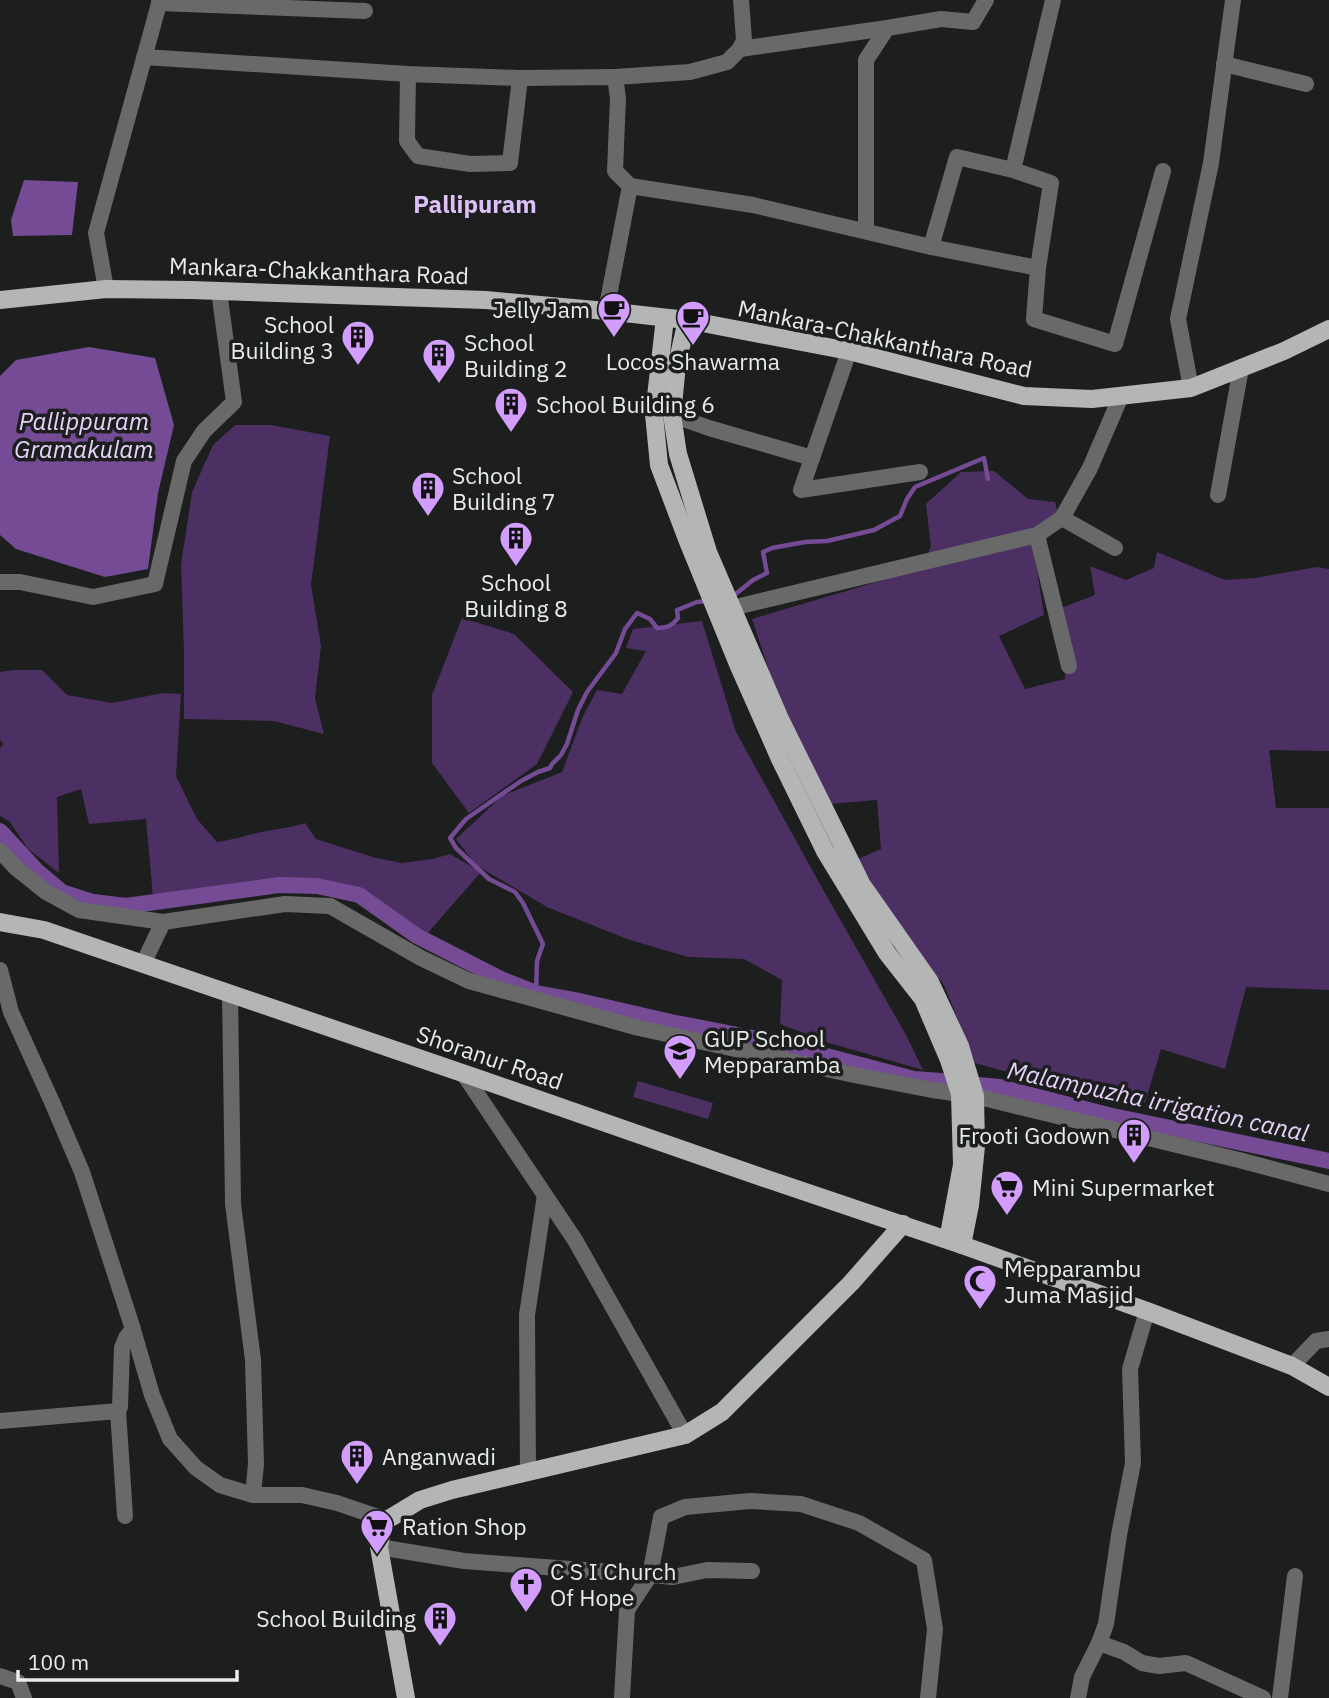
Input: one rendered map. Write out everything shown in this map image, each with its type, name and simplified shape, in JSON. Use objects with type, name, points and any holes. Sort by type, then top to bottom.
[{"type":"main road","name":"Mankara-Chakkanthara Road","points":[[0,300],[106,289],[486,300],[687,320],[849,351],[1024,396],[1093,399],[1191,388],[1284,351],[1329,329]]},
{"type":"main road","points":[[665,318],[654,414],[659,465],[687,539],[743,676],[825,851],[887,953],[923,999],[949,1060],[968,1095]]},
{"type":"main road","points":[[687,320],[677,364],[672,415],[678,454],[708,552],[780,719],[862,885],[930,982],[960,1046],[976,1146],[970,1205],[955,1242]]},
{"type":"main road","name":"Shoranur Road","points":[[0,922],[44,930],[955,1242],[1292,1366],[1329,1387]]},
{"type":"main road","points":[[406,1698],[379,1547],[387,1520],[420,1500],[452,1490],[685,1435],[722,1412],[851,1283],[903,1224]]},
{"type":"street","points":[[144,57],[408,74],[520,78],[615,77],[690,72],[727,62],[740,49],[744,40],[741,0]]},
{"type":"street","points":[[740,49],[941,19],[973,22],[986,0]]},
{"type":"street","points":[[1013,170],[1053,0]]},
{"type":"street","points":[[1191,388],[1178,319],[1211,163],[1233,0]]},
{"type":"street","points":[[106,289],[96,233],[159,1],[365,11]]},
{"type":"street","points":[[866,231],[866,60],[887,28]]},
{"type":"street","points":[[1224,64],[1306,84]]},
{"type":"street","points":[[408,74],[407,141],[418,156],[470,164],[510,163],[520,78]]},
{"type":"street","points":[[615,77],[618,99],[615,171],[630,186],[753,205],[932,247],[1038,268]]},
{"type":"street","points":[[932,247],[957,158],[1013,170],[1051,183],[1038,268],[1034,319],[1115,344],[1163,171]]},
{"type":"street","points":[[606,311],[630,186]]},
{"type":"street","points":[[0,582],[20,582],[93,597],[155,584],[184,461],[204,431],[234,402],[219,291]]},
{"type":"street","points":[[849,351],[801,490],[920,472]]},
{"type":"street","points":[[1218,495],[1241,368]]},
{"type":"street","points":[[732,608],[1037,536],[1062,518],[1090,468],[1121,396]]},
{"type":"street","points":[[672,415],[812,458]]},
{"type":"street","points":[[1062,518],[1115,548]]},
{"type":"street","points":[[1037,536],[1069,666]]},
{"type":"street","points":[[0,851],[46,892],[79,910],[163,922],[285,904],[330,906],[421,958],[469,981],[639,1028],[854,1075],[968,1095],[1329,1184]]},
{"type":"street","points":[[144,964],[163,922]]},
{"type":"street","points":[[0,970],[11,1012],[82,1172],[152,1395],[170,1439],[196,1468],[220,1485],[253,1495],[302,1496],[337,1503],[387,1520]]},
{"type":"street","points":[[230,993],[233,1204],[253,1360],[256,1464],[253,1495]]},
{"type":"street","points":[[463,1073],[575,1240],[685,1435]]},
{"type":"street","points":[[528,1472],[527,1315],[545,1195]]},
{"type":"street","points":[[1078,1698],[1082,1677],[1106,1624],[1133,1463],[1130,1369],[1147,1311]]},
{"type":"street","points":[[125,1516],[118,1411],[122,1348],[133,1329]]},
{"type":"street","points":[[1292,1366],[1317,1341],[1329,1339]]},
{"type":"street","points":[[0,1421],[118,1411]]},
{"type":"street","points":[[622,1698],[627,1610],[650,1575],[661,1517],[685,1507],[750,1501],[801,1504],[859,1522],[924,1560],[935,1629],[928,1698]]},
{"type":"street","points":[[379,1547],[464,1561],[673,1577],[707,1570],[752,1571]]},
{"type":"street","points":[[1280,1698],[1295,1576]]},
{"type":"street","points":[[1099,1643],[1124,1652],[1142,1663],[1159,1666],[1186,1664],[1263,1698]]},
{"type":"street","points":[[0,1676],[18,1682],[24,1698]]},
{"type":"shaded area","points":[[235,425],[271,425],[330,436],[311,585],[321,646],[315,698],[324,734],[274,721],[184,719],[181,565],[192,492],[213,445]]},
{"type":"shaded area","points":[[994,471],[1028,499],[1055,502],[1060,522],[1032,537],[1044,615],[999,636],[1025,689],[1065,679],[1061,608],[1095,595],[1090,566],[1126,580],[1154,568],[1157,552],[1225,580],[1255,578],[1317,567],[1329,569],[1329,751],[1269,750],[1276,808],[1329,808],[1329,990],[1246,987],[1225,1069],[1161,1049],[1145,1103],[1037,1080],[975,1063],[944,985],[896,925],[858,859],[881,849],[877,800],[829,804],[781,707],[752,619],[920,569],[931,547],[926,504],[961,472]]},
{"type":"shaded area","points":[[462,618],[514,634],[573,692],[537,764],[469,813],[432,763],[432,695]]},
{"type":"shaded area","points":[[702,621],[736,732],[923,1070],[829,1043],[780,1024],[782,980],[744,959],[688,957],[627,939],[547,907],[476,865],[456,839],[502,796],[562,772],[583,716],[597,690],[622,694],[646,651],[626,648],[633,629]]},
{"type":"shaded area","points":[[42,670],[67,695],[112,703],[163,693],[181,694],[176,776],[197,819],[217,842],[305,823],[316,839],[376,858],[402,863],[450,854],[481,872],[426,935],[349,885],[309,878],[261,879],[153,897],[146,819],[89,824],[81,789],[57,797],[59,873],[28,849],[10,822],[0,816],[0,748],[3,744],[0,739],[0,672]]},
{"type":"shaded area","points":[[638,1081],[713,1103],[708,1119],[633,1097]]},
{"type":"water","points":[[24,180],[78,182],[72,235],[13,236],[11,220]]},
{"type":"water","name":"Pallippuram Gramakulam","points":[[89,347],[155,358],[174,425],[158,493],[148,569],[105,577],[16,549],[0,535],[0,376],[16,360]]},
{"type":"waterway","points":[[732,597],[753,580],[767,573],[763,552],[772,548],[827,541],[874,530],[900,516],[915,487],[984,458],[988,479]]},
{"type":"waterway","points":[[536,993],[537,961],[543,944],[523,903],[515,892],[489,879],[456,848],[450,838],[466,819],[521,781],[550,768],[561,755],[587,692],[616,653],[625,629],[637,613],[650,619],[657,628],[664,628],[678,618],[677,610],[697,602],[709,601]]},
{"type":"waterway","name":"Malampuzha irrigation canal","points":[[0,831],[36,870],[62,892],[93,902],[126,906],[279,885],[317,886],[359,895],[417,936],[503,980],[536,993],[769,1041],[914,1079],[941,1081]]},
{"type":"waterway","name":"Malampuzha irrigation canal","points":[[978,1085],[1000,1087],[1108,1115],[1329,1161]]},
{"type":"place","name":"Jelly Jam","points":[[614,339]]},
{"type":"place","name":"Locos Shawarma","points":[[693,347]]},
{"type":"place","name":"School Building 3","points":[[358,367]]},
{"type":"place","name":"School Building 2","points":[[439,385]]},
{"type":"place","name":"School Building 6","points":[[511,434]]},
{"type":"place","name":"School Building 7","points":[[428,518]]},
{"type":"place","name":"School Building 8","points":[[516,568]]},
{"type":"place","name":"GUP School Mepparamba","points":[[680,1081]]},
{"type":"place","name":"Frooti Godown","points":[[1134,1165]]},
{"type":"place","name":"Mini Supermarket","points":[[1007,1217]]},
{"type":"place","name":"Mepparambu Juma Masjid","points":[[980,1311]]},
{"type":"place","name":"Anganwadi","points":[[357,1486]]},
{"type":"place","name":"Ration Shop","points":[[377,1556]]},
{"type":"place","name":"C S I Church Of Hope","points":[[526,1614]]},
{"type":"place","name":"School Building","points":[[440,1648]]},
{"type":"district","name":"Pallipuram","points":[[475,204]]}]
